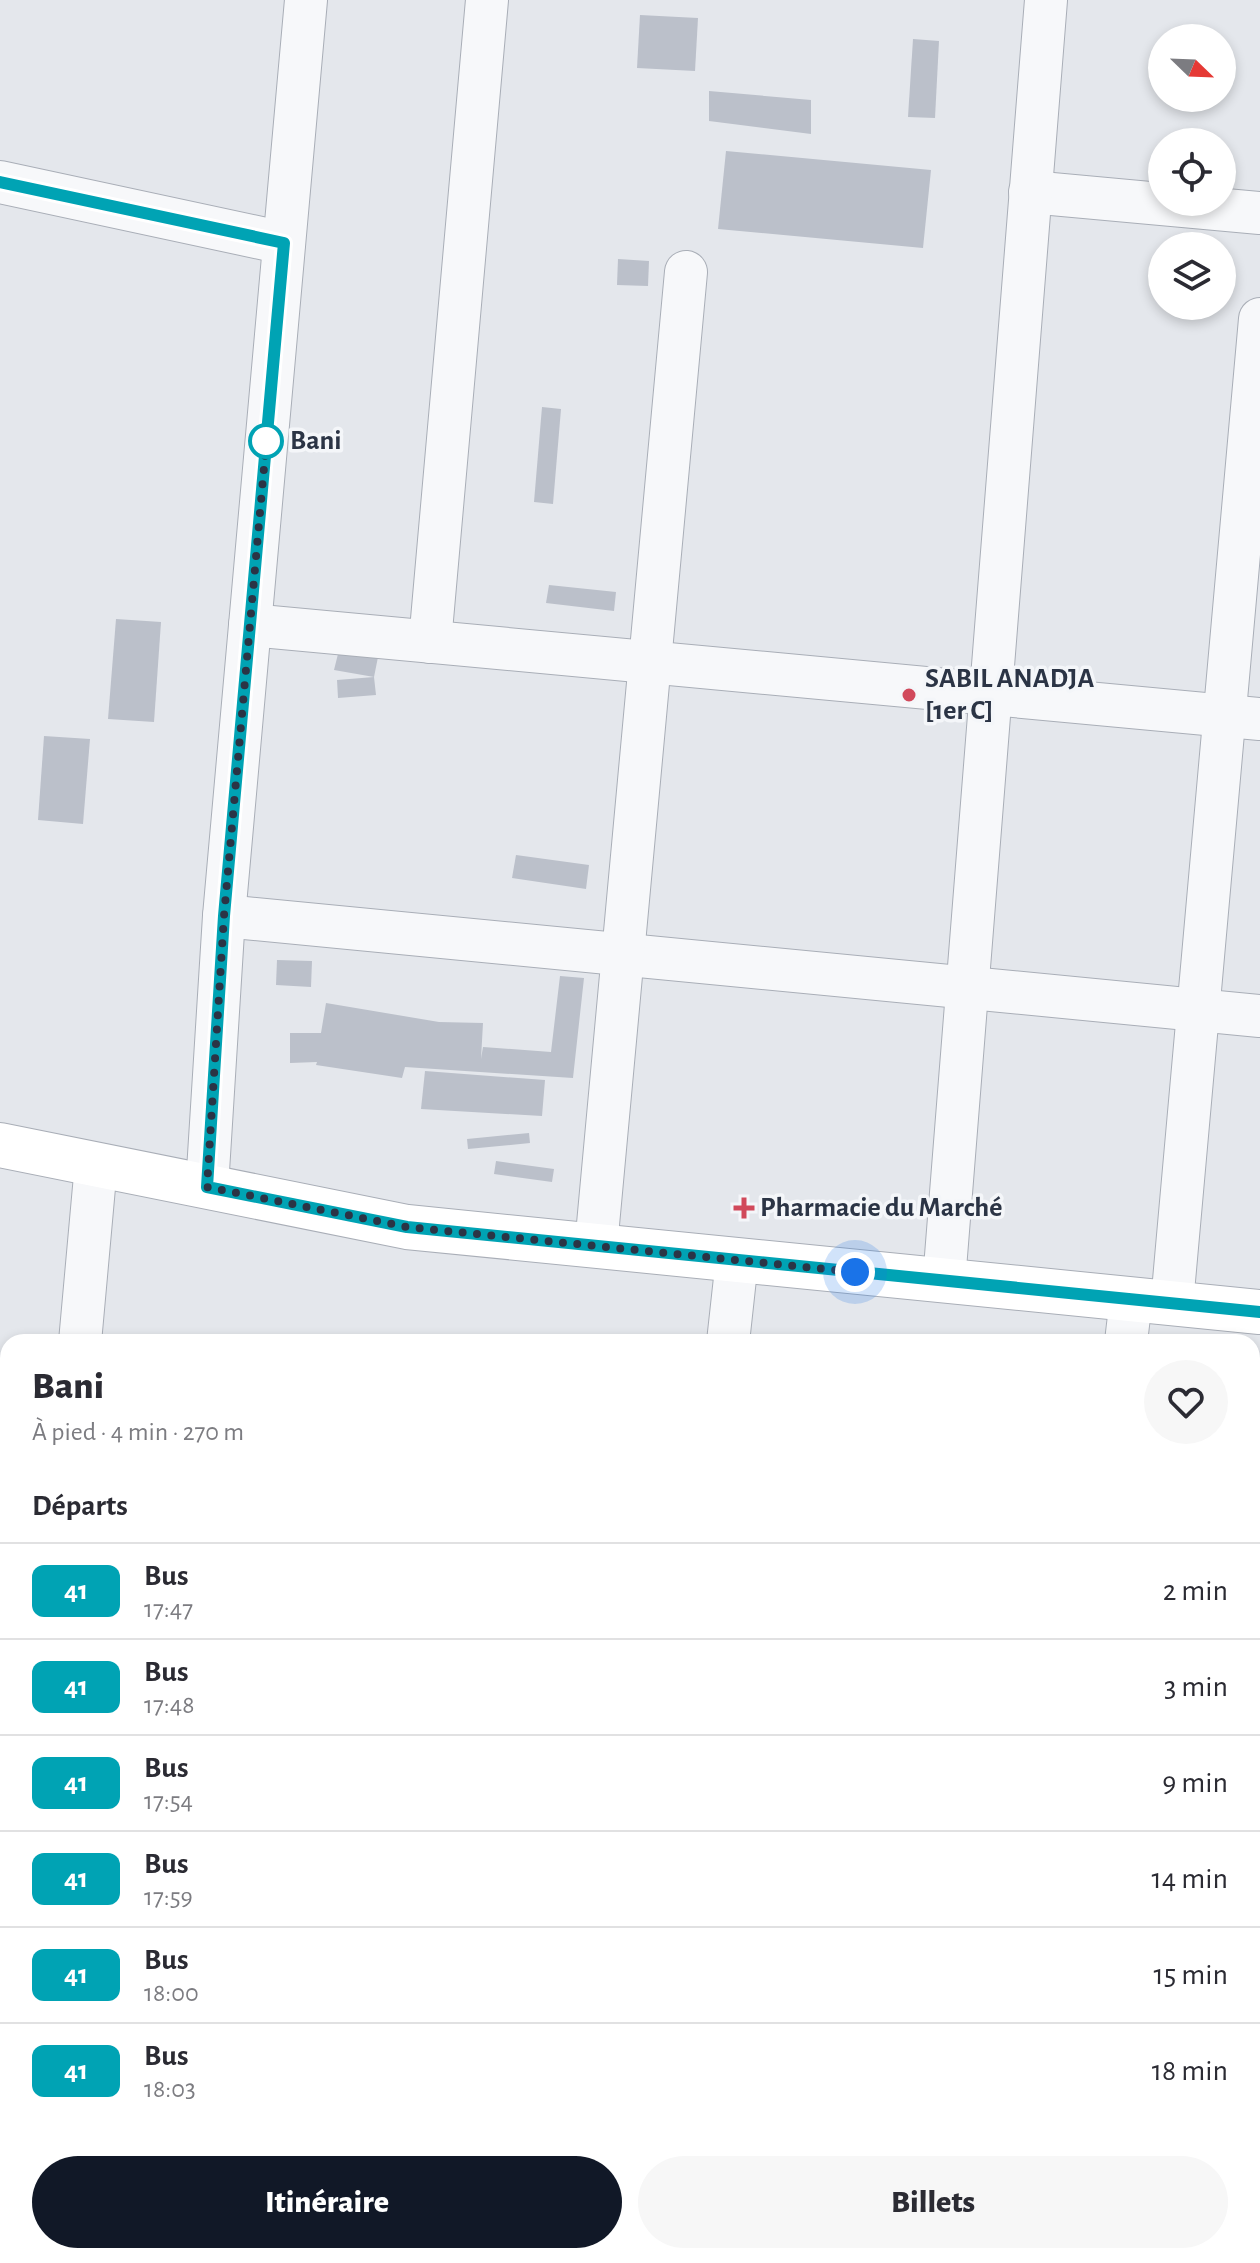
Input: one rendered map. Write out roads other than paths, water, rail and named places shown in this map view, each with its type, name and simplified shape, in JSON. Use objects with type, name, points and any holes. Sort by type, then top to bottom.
[{"type":"main road","points":[[0,1145],[407,1227],[1260,1312]]},
{"type":"street","points":[[207,1187],[224,916],[306,0]]},
{"type":"street","points":[[430,642],[487,0]]},
{"type":"street","points":[[944,1281],[1046,0]]},
{"type":"street","points":[[0,182],[284,243]]},
{"type":"street","points":[[1030,192],[1260,213]]},
{"type":"street","points":[[596,1246],[686,272]]},
{"type":"street","points":[[1131,1334],[1152,1301],[1242,717],[1260,319]]},
{"type":"street","points":[[250,625],[1242,717]]},
{"type":"street","points":[[224,916],[1260,1016]]},
{"type":"street","points":[[81,1334],[96,1165]]},
{"type":"street","points":[[729,1334],[737,1260]]},
{"type":"place","name":"Bani","points":[[266,441]]},
{"type":"place","name":"SABIL ANADJA [1er C]","points":[[909,695]]},
{"type":"place","name":"Pharmacie du Marché","points":[[744,1208]]}]
